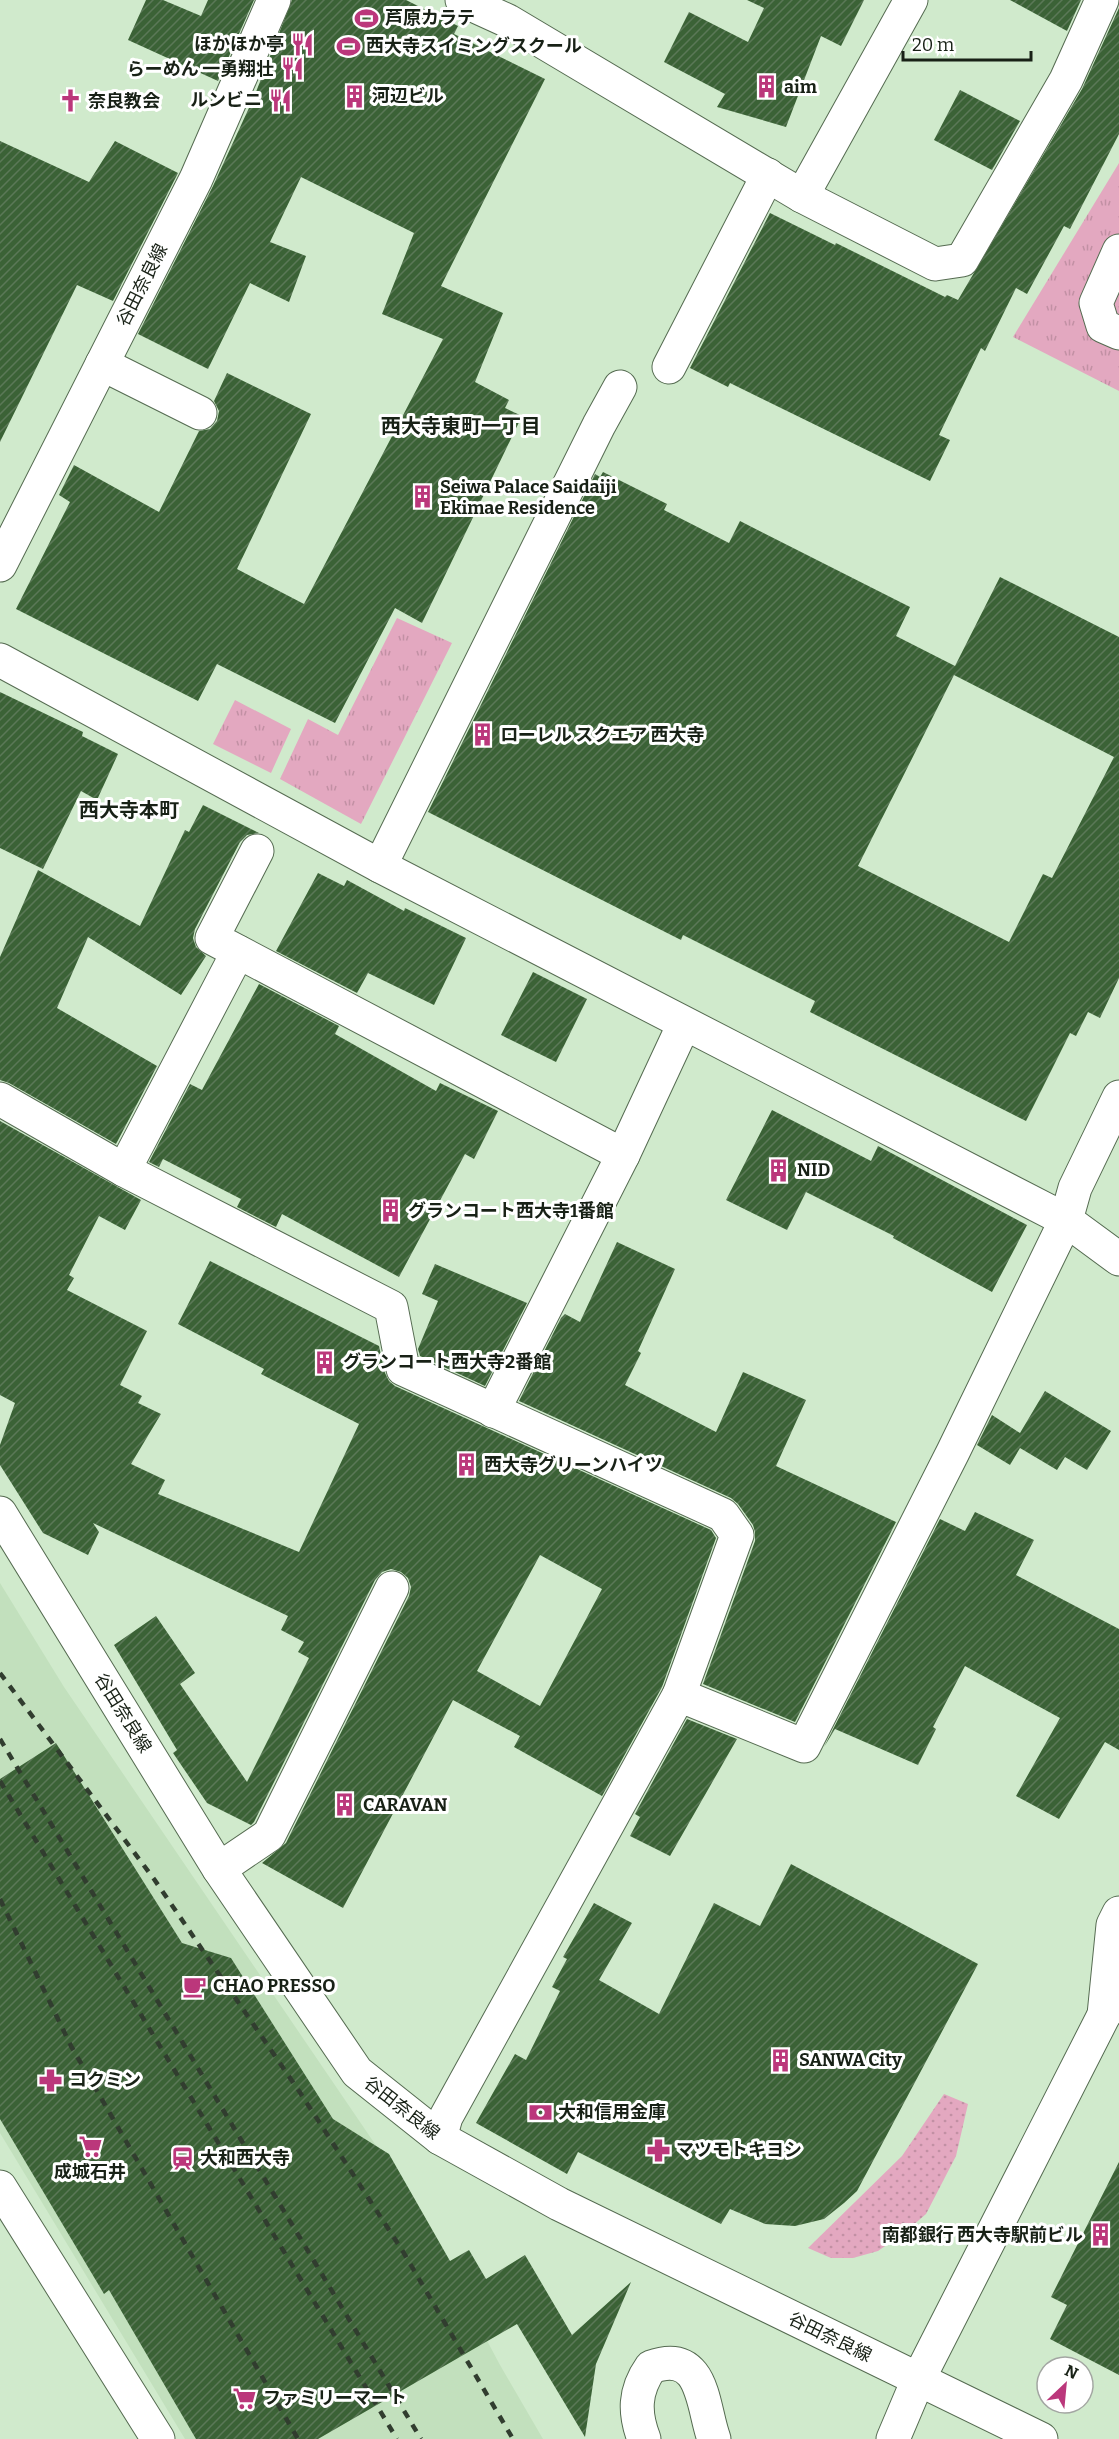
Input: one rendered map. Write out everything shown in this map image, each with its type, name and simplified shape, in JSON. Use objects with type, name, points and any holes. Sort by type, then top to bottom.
[{"type":"street","name":"谷田奈良線","points":[[0,565],[196,179],[274,0]]},
{"type":"street","points":[[462,0],[508,21],[802,196],[935,264],[962,260],[1066,80],[1102,0]]},
{"type":"street","points":[[802,196],[910,0]]},
{"type":"street","points":[[669,367],[768,176]]},
{"type":"street","points":[[1119,250],[1096,303],[1103,326],[1119,333]]},
{"type":"street","points":[[102,364],[200,413]]},
{"type":"street","points":[[380,866],[620,387]]},
{"type":"street","points":[[0,660],[380,866],[1066,1220],[1119,1259]]},
{"type":"street","points":[[257,851],[212,938],[623,1155]]},
{"type":"street","points":[[124,1170],[238,952]]},
{"type":"street","points":[[493,1411],[623,1155],[684,1024]]},
{"type":"street","points":[[679,1695],[804,1746],[953,1452],[1066,1220],[1075,1188],[1119,1097]]},
{"type":"street","points":[[0,1099],[124,1170],[391,1307],[403,1369],[723,1515],[737,1535],[679,1695],[446,2117],[440,2138]]},
{"type":"street","name":"谷田奈良線","points":[[0,1513],[219,1869],[357,2072],[440,2138],[559,2204],[1041,2439]]},
{"type":"street","points":[[219,1869],[269,1835],[392,1588]]},
{"type":"street","points":[[893,2439],[918,2380],[1111,2005],[1113,1925],[1119,1913]]},
{"type":"street","points":[[0,2187],[158,2439]]},
{"type":"street","points":[[644,2439],[638,2422],[636,2405],[639,2389],[651,2367],[661,2364],[676,2365],[691,2372],[701,2387],[714,2439]]},
{"type":"street","points":[[875,2439],[918,2380]]},
{"type":"shaded area","points":[[0,1583],[64,1687],[409,2194],[500,2365],[543,2439],[185,2439],[0,2133]]},
{"type":"green space","points":[[1119,163],[1119,391],[1013,337]]},
{"type":"green space","points":[[397,618],[452,643],[361,824],[280,779],[308,719],[338,735]]},
{"type":"green space","points":[[235,700],[291,729],[271,773],[213,744]]},
{"type":"green space","points":[[944,2094],[968,2104],[956,2156],[926,2214],[878,2251],[853,2258],[831,2258],[808,2248],[902,2156]]},
{"type":"building","points":[[146,0],[163,0],[201,16],[208,0],[254,0],[218,81],[128,40]]},
{"type":"building","points":[[292,0],[406,0],[458,26],[454,34],[545,79],[441,286],[503,313],[475,382],[509,400],[505,408],[522,416],[422,623],[395,608],[335,723],[217,664],[198,701],[16,609],[70,502],[59,495],[74,465],[159,512],[199,431],[210,429],[217,421],[219,411],[214,401],[227,373],[311,414],[237,569],[304,604],[443,339],[382,314],[414,233],[301,177],[270,242],[306,256],[289,302],[250,283],[208,369],[138,334],[213,186],[254,97]]},
{"type":"building","points":[[747,0],[864,0],[841,46],[821,36],[786,127],[717,107],[725,94],[664,62],[689,12],[748,42],[764,8]]},
{"type":"building","points":[[1010,0],[1081,0],[1067,31]]},
{"type":"building","points":[[1119,8],[1119,134],[1070,229],[1064,226],[1027,294],[1016,288],[985,351],[981,348],[939,435],[950,440],[930,481],[730,383],[728,387],[690,368],[770,213],[945,297],[947,295],[958,300],[1082,89]]},
{"type":"building","points":[[960,90],[1020,121],[992,170],[934,140]]},
{"type":"building","points":[[0,141],[89,182],[115,141],[178,173],[113,301],[77,285],[0,442]]},
{"type":"building","points":[[603,472],[667,504],[664,510],[729,543],[740,521],[910,607],[896,636],[955,666],[1000,577],[1119,637],[1119,978],[1100,1018],[1088,1012],[1076,1036],[1070,1033],[1026,1121],[810,1012],[815,1001],[683,935],[681,940],[428,812],[595,474],[600,477]],"holes":[[[954,675],[1114,757],[1052,878],[1043,874],[1009,942],[858,866]]]},
{"type":"building","points":[[0,692],[83,732],[82,736],[118,754],[97,800],[81,791],[43,869],[0,848]]},
{"type":"building","points":[[203,805],[259,833],[247,835],[240,842],[195,929],[193,938],[196,947],[206,956],[181,995],[88,937],[57,1008],[157,1066],[116,1144],[0,1080],[0,957],[38,870],[140,926],[185,830],[189,832]]},
{"type":"building","points":[[318,873],[344,886],[347,880],[404,911],[405,908],[466,938],[434,1005],[368,973],[357,993],[276,951]]},
{"type":"building","points":[[533,972],[587,999],[556,1062],[501,1035]]},
{"type":"building","points":[[259,984],[339,1026],[335,1034],[436,1091],[440,1083],[498,1111],[474,1159],[465,1154],[399,1277],[282,1214],[276,1227],[237,1207],[241,1199],[163,1159],[159,1167],[149,1162],[190,1084],[202,1090]]},
{"type":"building","points":[[772,1110],[871,1161],[878,1146],[1027,1225],[992,1292],[893,1238],[894,1236],[806,1192],[787,1230],[726,1200]]},
{"type":"building","points":[[0,1121],[141,1200],[125,1230],[99,1216],[69,1275],[74,1278],[67,1290],[147,1331],[120,1385],[142,1396],[138,1403],[161,1414],[131,1464],[165,1480],[158,1494],[299,1552],[359,1424],[261,1374],[264,1369],[178,1324],[210,1261],[379,1346],[385,1373],[395,1386],[711,1530],[716,1538],[662,1687],[602,1796],[514,1747],[520,1736],[453,1700],[343,1908],[262,1863],[286,1843],[409,1596],[411,1587],[408,1578],[401,1572],[391,1569],[382,1572],[375,1580],[251,1825],[207,1803],[173,1753],[177,1750],[114,1645],[156,1616],[195,1673],[180,1684],[247,1782],[309,1658],[298,1652],[304,1642],[281,1630],[288,1616],[93,1523],[99,1532],[88,1555],[43,1533],[0,1465],[0,1445],[15,1403],[0,1395]],"holes":[[[540,1555],[602,1589],[540,1706],[477,1671]]]},
{"type":"building","points":[[617,1242],[675,1269],[638,1351],[641,1353],[625,1385],[716,1432],[743,1372],[806,1400],[776,1466],[896,1522],[795,1722],[703,1684],[755,1541],[753,1525],[738,1504],[731,1498],[519,1401],[561,1318],[565,1314],[580,1322]]},
{"type":"building","points":[[435,1264],[527,1303],[485,1386],[420,1356],[418,1349],[438,1301],[422,1294]]},
{"type":"building","points":[[1045,1391],[1111,1431],[1087,1470],[1065,1457],[1057,1470],[1020,1448],[1010,1465],[977,1445],[992,1415],[1020,1433]]},
{"type":"building","points":[[975,1512],[1034,1540],[1016,1575],[1119,1629],[1119,1750],[1105,1742],[1059,1819],[1016,1796],[1060,1718],[965,1666],[933,1727],[936,1729],[918,1765],[835,1729],[824,1747],[940,1519],[965,1531]]},
{"type":"building","points":[[687,1719],[737,1739],[670,1856],[630,1836],[640,1817],[635,1814]]},
{"type":"building","points":[[56,1743],[182,1943],[231,1958],[333,2119],[389,2154],[450,2261],[469,2250],[486,2279],[525,2255],[572,2335],[631,2282],[596,2364],[585,2437],[517,2324],[318,2439],[196,2439],[109,2290],[104,2294],[0,2119],[0,1779]]},
{"type":"building","name":"SANWA City","points":[[791,1864],[978,1964],[857,2191],[844,2203],[824,2219],[795,2226],[765,2224],[730,2209],[721,2224],[578,2152],[567,2174],[476,2123],[515,2054],[526,2060],[560,1991],[552,1987],[567,1959],[563,1957],[594,1903],[632,1923],[599,1980],[659,2014],[714,1903],[760,1926]]},
{"type":"building","name":"南都銀行 西大寺駅前ビル","points":[[1119,2162],[1119,2375],[1095,2362],[1095,2355],[1081,2355],[1050,2339],[1067,2305],[1051,2297]]},
{"type":"railway","points":[[0,1673],[154,1879],[301,2094],[402,2250],[513,2439]]},
{"type":"railway","points":[[0,1739],[421,2439]]},
{"type":"railway","points":[[0,1781],[397,2439]]},
{"type":"railway","points":[[0,1899],[71,2046],[298,2439]]},
{"type":"place","name":"芦原カラテ","points":[[367,18]]},
{"type":"place","name":"ほかほか亭","points":[[302,44]]},
{"type":"place","name":"西大寺スイミングスクール","points":[[348,46]]},
{"type":"place","name":"らーめん 一勇翔壮","points":[[292,69]]},
{"type":"place","name":"aim","points":[[766,87]]},
{"type":"place","name":"河辺ビル","points":[[354,96]]},
{"type":"place","name":"ルンビニ","points":[[280,100]]},
{"type":"place","name":"奈良教会","points":[[70,101]]},
{"type":"place","name":"Seiwa Palace Saidaiji Ekimae Residence","points":[[422,497]]},
{"type":"place","name":"ローレル スクエア 西大寺","points":[[482,735]]},
{"type":"place","name":"NID","points":[[779,1170]]},
{"type":"place","name":"グランコート西大寺1番館","points":[[390,1211]]},
{"type":"place","name":"グランコート西大寺2番館","points":[[325,1362]]},
{"type":"place","name":"西大寺グリーンハイツ","points":[[466,1465]]},
{"type":"place","name":"CARAVAN","points":[[345,1805]]},
{"type":"place","name":"CHAO PRESSO","points":[[195,1986]]},
{"type":"place","name":"SANWA City","points":[[781,2060]]},
{"type":"place","name":"コクミン","points":[[51,2080]]},
{"type":"place","name":"大和信用金庫","points":[[540,2112]]},
{"type":"place","name":"成城石井","points":[[90,2146]]},
{"type":"place","name":"マツモトキヨシ","points":[[658,2150]]},
{"type":"place","name":"大和西大寺","points":[[182,2158]]},
{"type":"place","name":"南都銀行 西大寺駅前ビル","points":[[1101,2235]]},
{"type":"place","name":"ファミリーマート","points":[[245,2398]]},
{"type":"district","name":"西大寺東町一丁目","points":[[461,426]]},
{"type":"district","name":"西大寺本町","points":[[129,810]]}]
